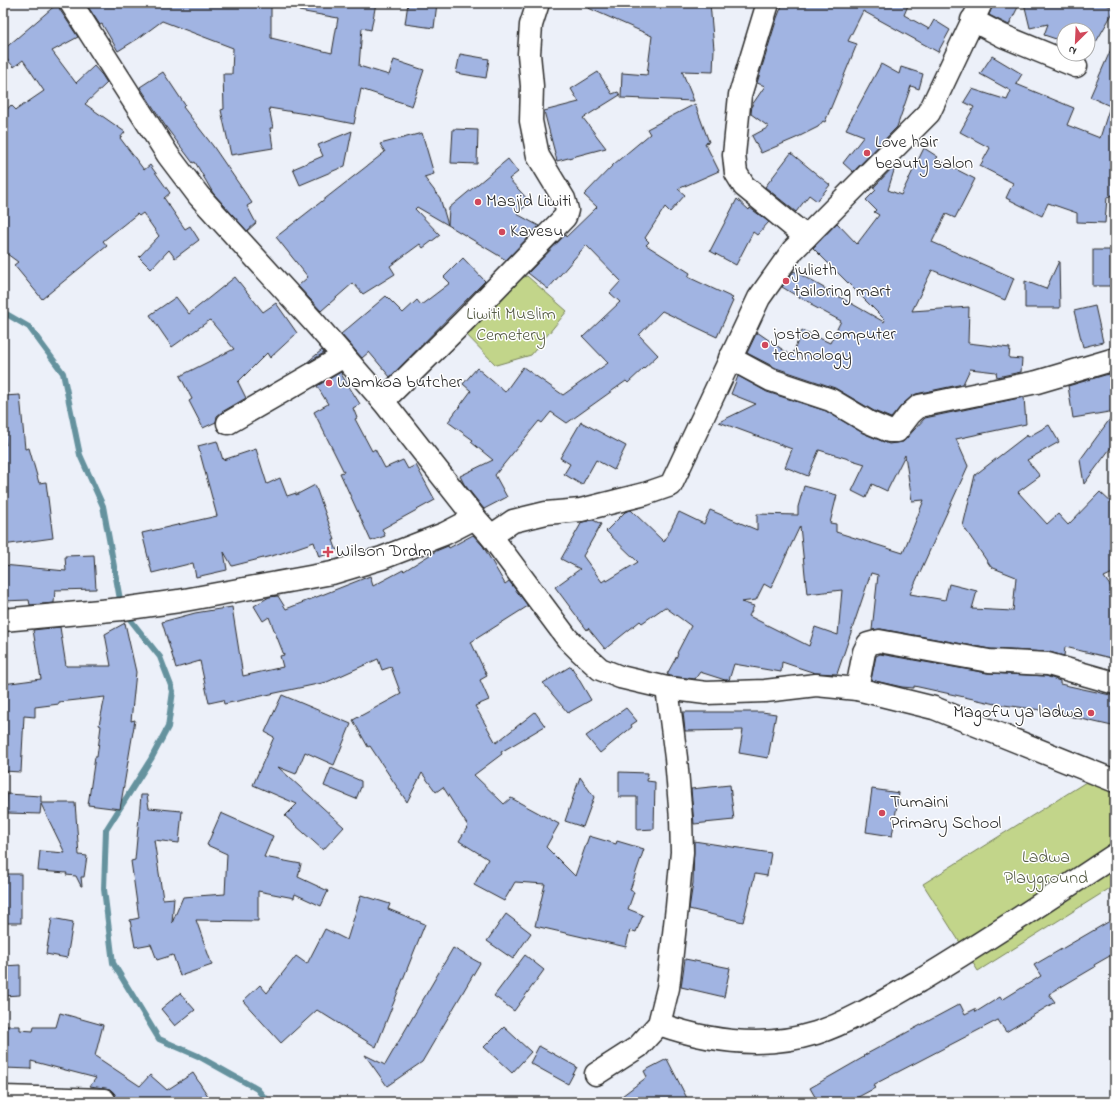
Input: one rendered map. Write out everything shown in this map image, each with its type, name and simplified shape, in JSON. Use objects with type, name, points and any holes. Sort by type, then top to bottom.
[{"type":"street","points":[[71,3],[168,155],[195,191],[383,401],[475,518],[491,536],[566,638],[600,669],[620,677],[667,688],[706,693],[765,691],[816,685],[857,689],[934,708],[1115,781]]},
{"type":"street","points":[[383,401],[463,322],[565,216],[567,210],[564,199],[538,156],[531,122],[532,86],[529,54],[531,25],[538,3]]},
{"type":"street","points":[[768,3],[740,95],[734,155],[736,173],[744,186],[806,237]]},
{"type":"street","points":[[491,536],[512,522],[546,513],[581,510],[645,494],[671,485],[759,298],[793,250],[929,113],[977,11],[1003,36],[1076,66]]},
{"type":"street","points":[[228,423],[344,356]]},
{"type":"street","points":[[730,358],[771,380],[831,400],[888,432],[897,430],[910,414],[919,406],[1037,382],[1115,359]]},
{"type":"street","points":[[3,620],[179,601],[332,573],[382,558],[444,534],[475,518]]},
{"type":"street","points":[[857,689],[864,652],[868,644],[879,641],[988,661],[1018,661],[1048,664],[1115,683]]},
{"type":"street","points":[[596,1074],[638,1047],[660,1024],[668,988],[682,852],[676,758],[667,688]]},
{"type":"street","points":[[660,1024],[684,1033],[713,1039],[747,1043],[779,1040],[817,1033],[847,1020],[894,995],[963,955],[1115,855]]},
{"type":"street","points":[[3,1097],[104,1100],[104,1102]]},
{"type":"green space","name":"Liwiti Muslim Cemetery","points":[[527,276],[567,311],[531,355],[496,365],[459,327],[502,286]]},
{"type":"green space","name":"Ladwa Playground","points":[[1102,772],[1115,792],[1115,885],[978,971],[923,884]]},
{"type":"building","points":[[58,3],[60,10],[78,37],[52,51],[76,83],[94,66],[102,75],[107,83],[85,104],[125,132],[120,138],[144,170],[150,165],[170,193],[164,198],[185,229],[190,226],[199,240],[175,258],[169,250],[151,269],[139,257],[159,236],[143,213],[139,216],[137,214],[103,241],[107,246],[42,299],[14,265],[18,262],[3,251],[3,114],[11,105],[16,110],[44,91],[23,60],[14,67],[3,55],[3,50]]},
{"type":"building","points":[[91,3],[271,4],[271,38],[332,53],[338,18],[299,11],[300,3],[376,3],[371,30],[362,28],[359,66],[389,75],[394,60],[424,70],[412,106],[361,89],[354,124],[324,117],[269,108],[273,128],[270,128],[273,148],[231,155],[221,110],[224,109],[223,74],[232,74],[233,48],[162,21],[118,51],[102,24],[100,25],[87,5]]},
{"type":"building","points":[[408,3],[437,3],[434,28],[405,24]]},
{"type":"building","points":[[577,3],[710,3],[714,49],[713,72],[682,71],[694,101],[621,98],[622,73],[647,75],[652,36]]},
{"type":"building","points":[[783,3],[909,3],[904,15],[929,29],[934,20],[950,30],[938,52],[863,11],[848,41],[857,44],[825,122],[823,121],[818,127],[761,153],[752,136],[769,127],[751,114],[752,105],[765,86],[757,83]]},
{"type":"building","points":[[993,3],[1020,3],[1009,25],[989,15]]},
{"type":"building","points":[[1024,3],[1103,3],[1115,9],[1096,42],[1096,22],[1056,22],[1056,39],[1044,35],[1048,24],[1030,28]]},
{"type":"building","points":[[1115,40],[1115,194],[1107,197],[1105,223],[1077,222],[1077,213],[1048,203],[1042,216],[1006,198],[1013,183],[980,166],[990,148],[960,132],[974,107],[964,102],[972,89],[1007,100],[1011,91],[980,74],[992,56],[1022,74],[1016,84],[1074,108],[1067,125],[1100,138],[1110,106],[1090,97]]},
{"type":"building","points":[[460,54],[489,59],[486,78],[456,73]]},
{"type":"building","points":[[881,64],[899,74],[901,67],[923,74],[919,89],[911,86],[897,127],[853,172],[843,163],[864,136],[846,129]]},
{"type":"building","points":[[163,72],[185,105],[183,107],[213,146],[252,203],[247,206],[256,223],[247,231],[213,193],[195,162],[193,163],[166,127],[140,87]]},
{"type":"building","points":[[598,72],[612,94],[618,92],[620,95],[583,118],[606,148],[557,161],[544,111],[579,102],[571,89]]},
{"type":"building","points":[[695,104],[709,142],[705,143],[719,171],[678,189],[685,195],[670,212],[665,207],[645,238],[649,242],[646,245],[690,273],[688,277],[733,298],[717,337],[662,311],[639,335],[658,355],[628,383],[626,381],[567,423],[551,412],[542,423],[539,421],[495,475],[507,497],[484,509],[464,484],[460,476],[493,460],[471,442],[473,440],[448,422],[471,391],[463,384],[477,368],[505,392],[523,367],[563,395],[608,363],[583,337],[620,302],[610,293],[621,281],[586,245],[548,289],[528,273],[565,235],[566,237],[597,207],[584,195],[614,164],[650,134],[647,129]]},
{"type":"building","points":[[453,129],[478,130],[477,164],[451,163]]},
{"type":"building","points":[[352,131],[345,166],[300,185],[293,169],[323,156],[318,145]]},
{"type":"building","points":[[422,133],[434,174],[424,177],[440,198],[448,225],[417,207],[415,209],[440,235],[423,248],[420,244],[390,266],[395,274],[363,294],[353,283],[321,311],[298,286],[308,277],[276,237],[385,152],[380,144]]},
{"type":"building","points":[[924,148],[938,157],[936,159],[975,179],[955,218],[946,214],[932,242],[1014,278],[1005,300],[932,270],[912,311],[969,307],[968,343],[1010,348],[1009,358],[1022,359],[1021,372],[997,377],[996,372],[970,369],[963,384],[916,394],[902,405],[891,418],[874,411],[835,388],[776,368],[747,353],[757,332],[792,356],[802,330],[830,343],[841,321],[782,287],[794,271],[884,322],[885,320],[813,248],[837,223],[857,244],[879,215],[874,212],[876,210],[866,200],[876,190],[873,188],[896,164],[888,190],[901,195]]},
{"type":"building","points":[[791,153],[830,185],[817,201],[809,195],[796,212],[765,187]]},
{"type":"building","points":[[508,159],[518,172],[509,179],[530,202],[517,214],[539,226],[506,260],[448,225],[449,208]]},
{"type":"building","points":[[737,199],[749,210],[750,208],[769,222],[757,235],[753,232],[736,265],[710,251]]},
{"type":"building","points":[[1093,250],[1115,250],[1115,286],[1093,286]]},
{"type":"building","points":[[463,258],[485,281],[390,377],[369,352],[362,358],[341,334],[386,296],[403,313],[417,300],[421,305],[450,283],[444,277]]},
{"type":"building","points":[[1059,261],[1060,308],[1025,308],[1025,281],[1046,289]]},
{"type":"building","points":[[235,277],[263,312],[276,303],[297,333],[270,358],[267,353],[238,382],[246,398],[217,416],[216,422],[203,428],[189,401],[192,399],[180,376],[234,349],[210,320],[172,347],[150,315],[176,297],[189,314]]},
{"type":"building","points":[[1095,306],[1103,342],[1083,347],[1074,311]]},
{"type":"building","points":[[322,350],[324,353],[305,364]]},
{"type":"building","points":[[341,372],[360,404],[353,408],[357,418],[355,419],[372,451],[375,449],[385,468],[403,460],[408,469],[416,465],[435,500],[382,529],[385,536],[371,541],[340,473],[344,472],[314,412],[328,404],[317,386]]},
{"type":"building","points":[[1115,373],[1115,411],[1073,418],[1068,386]]},
{"type":"building","points":[[738,376],[767,392],[826,411],[863,433],[889,444],[903,442],[925,418],[1024,397],[1026,424],[956,439],[968,466],[910,594],[945,600],[949,584],[977,591],[972,609],[1013,611],[1016,577],[991,567],[963,526],[975,475],[1027,435],[1028,437],[1049,425],[1059,442],[1027,460],[1040,476],[1018,492],[1047,524],[1058,514],[1068,525],[1100,492],[1115,506],[1115,572],[1104,577],[1115,593],[1115,659],[1065,647],[1064,656],[1049,652],[990,649],[881,629],[872,630],[878,575],[871,573],[837,674],[815,673],[782,662],[781,672],[734,664],[729,680],[700,672],[695,679],[670,676],[667,674],[691,626],[665,607],[642,623],[640,621],[605,649],[588,628],[587,630],[555,587],[580,569],[561,559],[582,522],[593,520],[601,524],[583,556],[602,582],[606,579],[607,581],[638,562],[606,531],[625,512],[631,510],[664,542],[679,512],[704,524],[710,510],[757,530],[757,514],[798,515],[798,507],[804,486],[837,495],[830,523],[836,524],[836,532],[903,553],[924,500],[912,501],[905,455],[887,491],[872,484],[866,498],[852,491],[865,464],[819,450],[808,476],[785,467],[792,449],[719,422],[756,404],[731,394]],"holes":[[[800,526],[807,594],[842,590],[838,635],[815,627],[809,646],[749,616],[754,606],[741,602],[756,600],[764,584],[771,588]]]},
{"type":"building","points":[[20,395],[25,449],[29,448],[39,483],[46,482],[53,538],[3,545],[3,445],[6,445],[3,419],[3,396]]},
{"type":"building","points":[[1115,412],[1115,442],[1084,484],[1080,460]]},
{"type":"building","points":[[581,422],[626,446],[614,470],[596,460],[582,485],[564,474],[570,464],[560,458]]},
{"type":"building","points":[[217,441],[223,460],[256,449],[267,484],[280,478],[287,496],[296,493],[296,495],[315,485],[335,540],[333,540],[337,551],[319,557],[314,542],[279,554],[232,566],[224,552],[227,570],[196,577],[193,563],[152,573],[142,533],[217,516],[198,446]]},
{"type":"building","points":[[473,535],[483,546],[505,584],[509,581],[528,606],[471,642],[487,676],[480,680],[489,700],[475,706],[496,743],[535,712],[545,726],[501,752],[502,754],[474,775],[504,804],[511,798],[559,824],[546,847],[575,876],[589,836],[616,844],[617,841],[644,849],[630,890],[634,892],[628,909],[643,915],[636,932],[630,930],[626,947],[535,926],[545,884],[515,882],[504,901],[474,885],[488,859],[459,841],[468,826],[443,787],[436,792],[422,773],[407,802],[370,746],[368,747],[353,720],[401,694],[391,667],[382,670],[378,659],[327,682],[224,704],[223,700],[209,703],[200,661],[176,668],[162,622],[195,613],[232,607],[243,676],[283,667],[280,656],[284,655],[269,617],[263,621],[254,606],[269,597],[278,596],[286,609],[370,576],[373,586],[403,570],[404,571],[436,551],[448,546],[449,548]]},
{"type":"building","points":[[94,555],[96,589],[55,590],[54,603],[30,605],[29,600],[3,601],[3,565],[66,571],[65,556]]},
{"type":"building","points":[[125,623],[136,672],[131,721],[135,720],[120,809],[88,805],[95,757],[97,757],[101,726],[99,725],[105,697],[59,702],[59,704],[35,707],[35,717],[24,716],[21,772],[3,771],[3,684],[41,679],[33,630],[60,627],[66,666],[111,666],[105,634]]},
{"type":"building","points":[[880,654],[987,673],[1046,676],[1060,681],[1060,684],[1115,696],[1115,712],[1112,726],[1064,715],[1064,713],[996,704],[914,686],[914,688],[902,687],[871,680],[876,656]]},
{"type":"building","points":[[571,666],[591,700],[568,713],[543,683]]},
{"type":"building","points":[[282,695],[351,724],[334,765],[305,752],[296,774],[278,767],[344,827],[323,850],[285,816],[297,804],[253,785],[274,737],[265,732]]},
{"type":"building","points":[[626,708],[637,721],[631,725],[632,727],[600,753],[586,736]]},
{"type":"building","points":[[683,712],[762,712],[776,714],[768,758],[739,753],[743,730],[685,731]]},
{"type":"building","points":[[331,768],[361,781],[361,787],[356,799],[324,786]]},
{"type":"building","points":[[619,772],[648,773],[647,781],[655,782],[654,829],[637,830],[637,797],[619,797]]},
{"type":"building","points":[[580,777],[594,797],[583,827],[565,821]]},
{"type":"building","points":[[730,785],[734,820],[694,824],[691,789]]},
{"type":"building","name":"Tumaini Primary School","points":[[872,789],[899,793],[892,836],[866,832]]},
{"type":"building","points":[[7,794],[41,796],[41,803],[75,803],[79,855],[87,856],[84,877],[81,877],[82,886],[76,876],[66,875],[67,873],[38,871],[40,851],[65,853],[41,804],[40,814],[6,813]]},
{"type":"building","points":[[141,795],[147,795],[149,808],[182,811],[179,843],[154,840],[163,899],[174,898],[172,923],[183,897],[225,894],[227,854],[207,845],[221,813],[273,836],[264,857],[301,864],[298,877],[328,891],[321,906],[295,894],[294,898],[258,891],[258,921],[196,920],[212,965],[180,976],[173,955],[157,960],[151,944],[135,947],[130,920],[139,918],[131,861],[135,860]]},
{"type":"building","points":[[694,841],[771,853],[767,876],[755,874],[743,922],[689,909],[693,883]]},
{"type":"building","points":[[3,874],[21,874],[21,923],[3,923]]},
{"type":"building","points":[[361,895],[390,904],[388,909],[425,924],[376,1047],[317,1010],[281,1043],[243,1001],[260,985],[267,993],[296,956],[307,964],[325,929],[347,940]]},
{"type":"building","points":[[506,914],[531,933],[513,959],[487,941]]},
{"type":"building","points":[[52,918],[73,922],[67,958],[46,954]]},
{"type":"building","points":[[1115,918],[1115,953],[1094,965],[1095,967],[1049,994],[1055,1002],[1006,1032],[998,1020],[873,1085],[875,1088],[849,1102],[818,1102],[810,1088],[864,1057],[863,1056],[960,1004],[965,1014],[975,1009],[976,1012],[1000,997],[1002,1000],[1041,976],[1034,965]]},
{"type":"building","points":[[453,948],[480,963],[422,1062],[387,1086],[365,1055],[385,1065]]},
{"type":"building","points":[[525,955],[544,970],[514,1011],[494,996]]},
{"type":"building","points":[[685,959],[730,968],[724,997],[681,987]]},
{"type":"building","points":[[20,965],[20,995],[3,996],[3,966]]},
{"type":"building","points":[[180,993],[195,1010],[175,1026],[161,1009]]},
{"type":"building","points":[[60,1013],[103,1025],[95,1056],[140,1086],[150,1075],[167,1090],[193,1073],[212,1102],[116,1102],[115,1094],[110,1089],[90,1086],[96,1078],[31,1061],[31,1069],[4,1068],[4,1026],[20,1026],[20,1030],[33,1031],[34,1027],[56,1027]]},
{"type":"building","points":[[504,1027],[531,1052],[512,1073],[484,1047]]},
{"type":"building","points":[[539,1046],[577,1067],[568,1084],[530,1063]]},
{"type":"building","points":[[667,1059],[689,1102],[614,1102],[647,1077],[644,1071]]},
{"type":"waterway","points":[[3,312],[29,327],[63,373],[80,455],[103,506],[121,605]]},
{"type":"waterway","points":[[125,613],[160,657],[173,691],[168,727],[151,759],[106,830],[104,889],[113,963],[159,1039],[198,1056],[257,1089],[268,1102]]},
{"type":"place","name":"Love hair beauty salon","points":[[867,153]]},
{"type":"place","name":"Masjid Liwiti","points":[[478,202]]},
{"type":"place","name":"Kavesu","points":[[502,232]]},
{"type":"place","name":"julieth tailoring mart","points":[[786,281]]},
{"type":"place","name":"jostoa computer technology","points":[[765,345]]},
{"type":"place","name":"Wamkoa butcher","points":[[329,383]]},
{"type":"place","name":"Wilson Drdm","points":[[328,552]]},
{"type":"place","name":"Magofu ya ladwa","points":[[1091,713]]},
{"type":"place","name":"Tumaini Primary School","points":[[882,813]]}]
